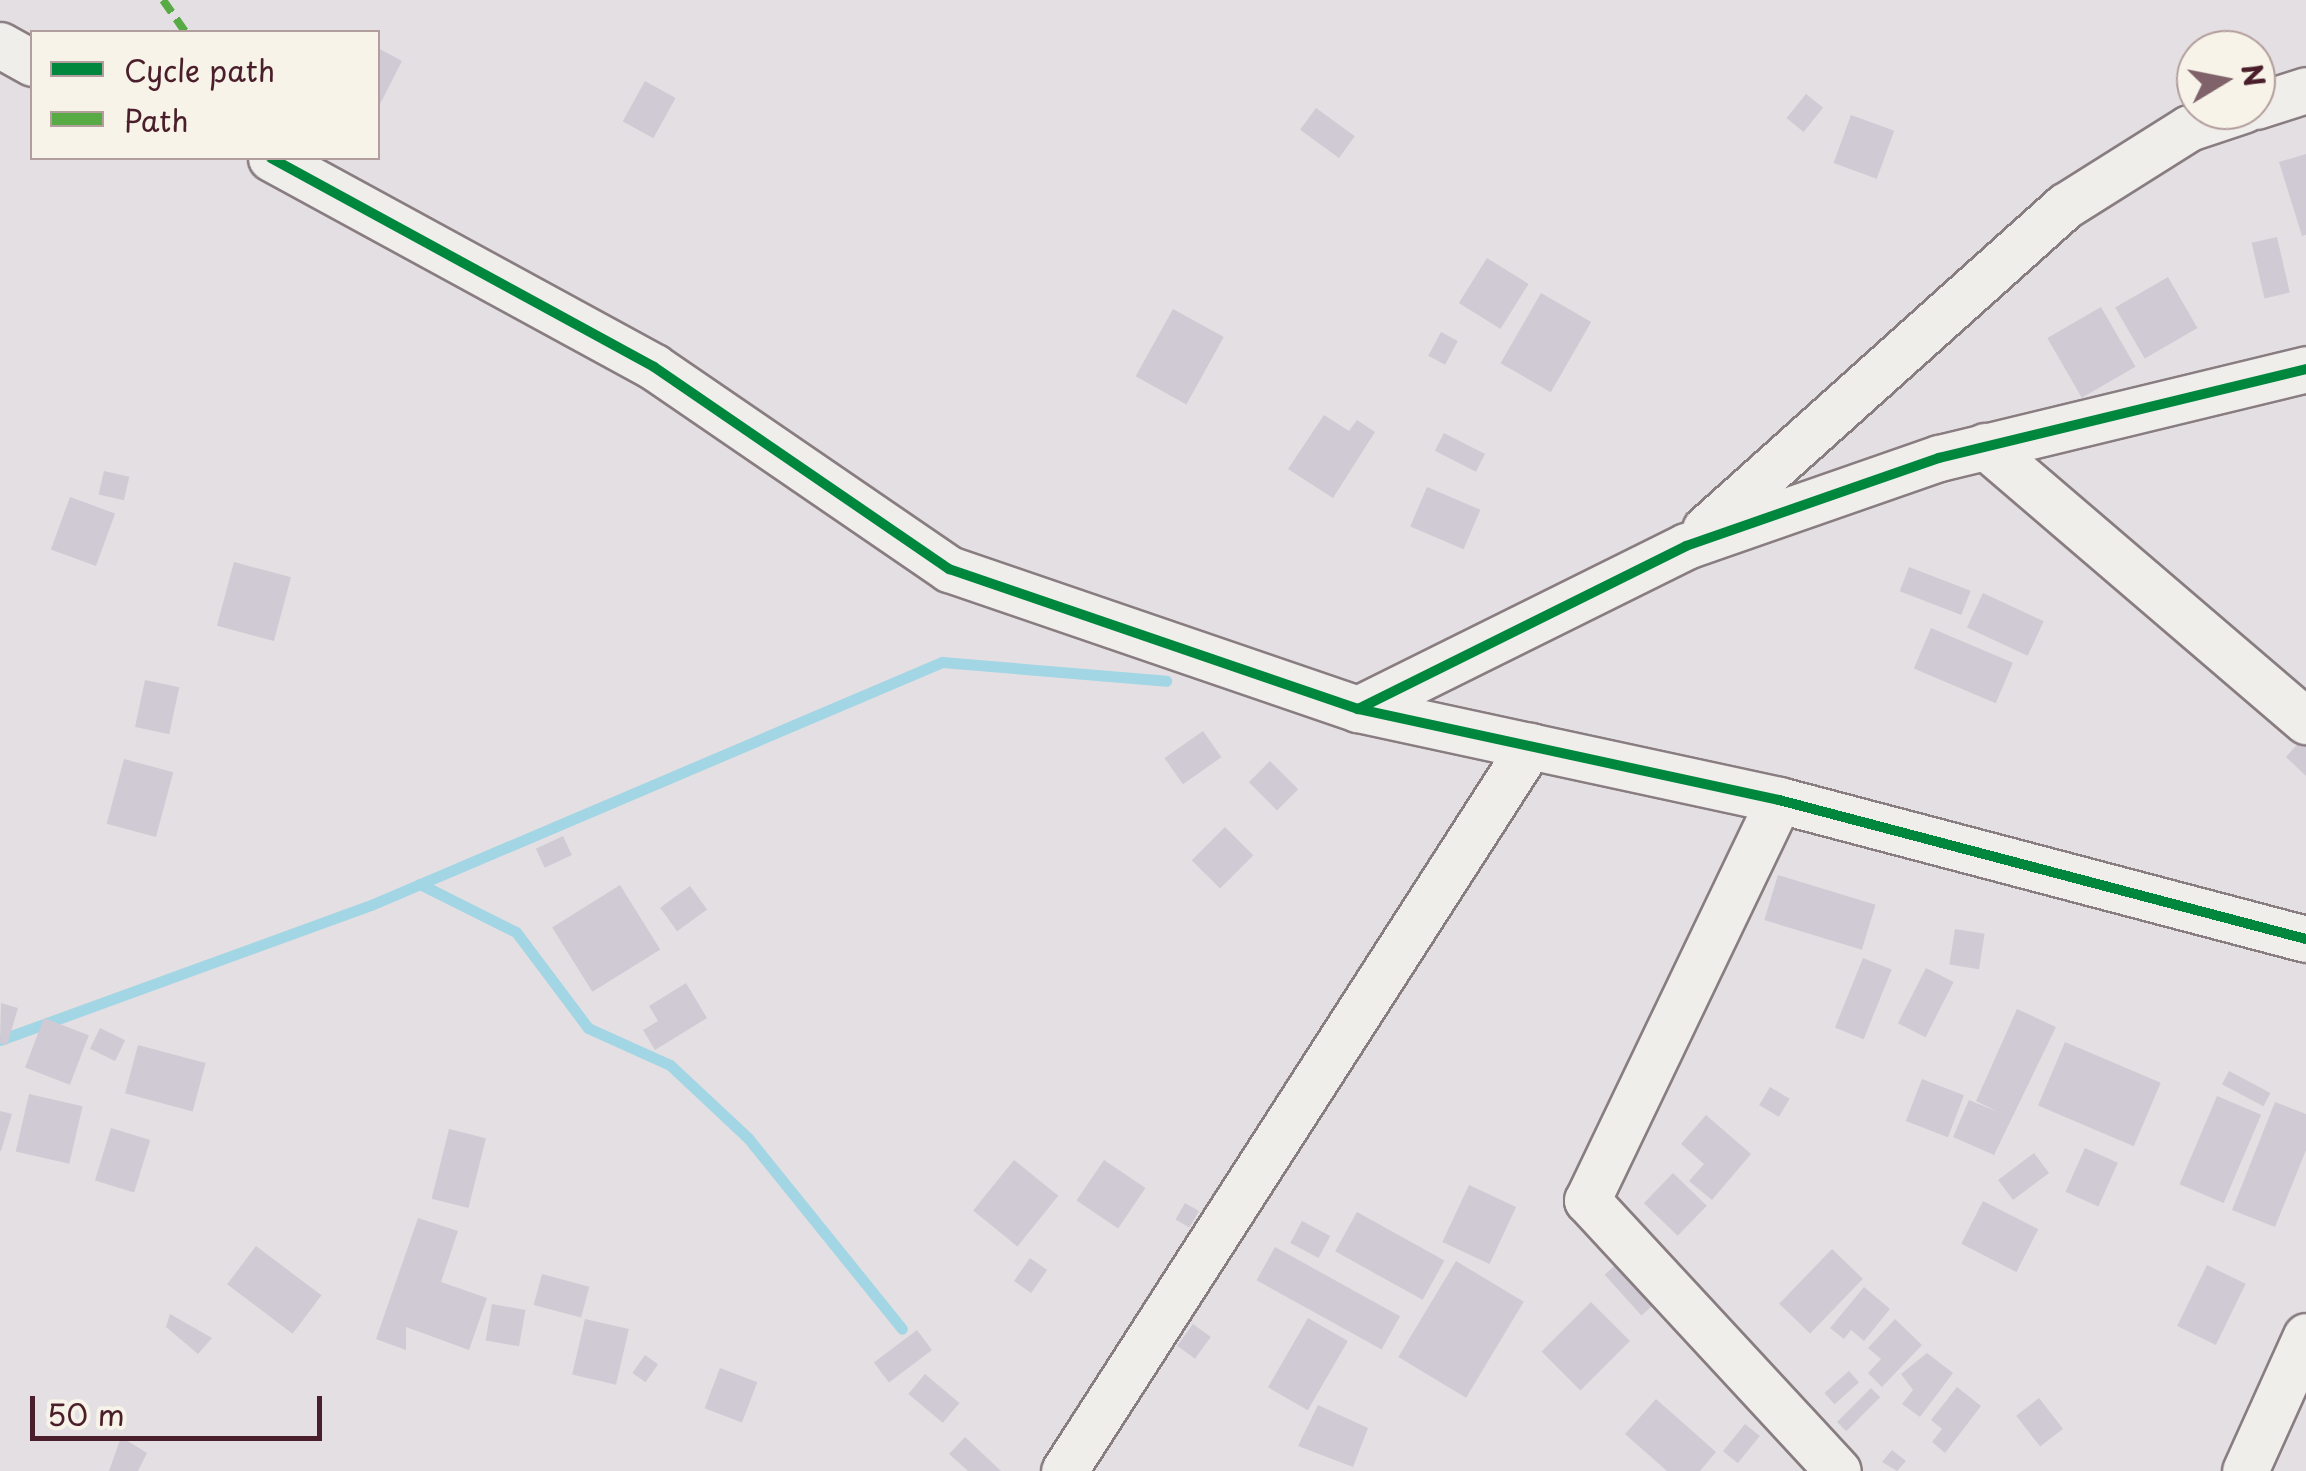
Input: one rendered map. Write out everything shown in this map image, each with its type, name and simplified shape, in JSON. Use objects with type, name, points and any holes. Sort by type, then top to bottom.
[{"type":"street","points":[[0,44],[30,62]]},
{"type":"street","points":[[2276,100],[2306,90]]},
{"type":"street","points":[[1686,546],[2065,206],[2186,130]]},
{"type":"street","points":[[275,160],[654,367],[950,569],[1358,709],[1779,800],[2306,939]]},
{"type":"street","points":[[1358,709],[1686,546],[1985,446],[2306,369]]},
{"type":"street","points":[[1985,446],[2306,721]]},
{"type":"street","points":[[1064,1471],[1530,746]]},
{"type":"street","points":[[1779,800],[1587,1200],[1838,1471]]},
{"type":"street","points":[[2245,1471],[2306,1336]]},
{"type":"building","points":[[380,49],[402,61],[380,104]]},
{"type":"building","points":[[645,81],[676,98],[653,138],[623,121]]},
{"type":"building","points":[[1806,94],[1823,108],[1804,132],[1786,118]]},
{"type":"building","points":[[1316,108],[1355,136],[1339,158],[1300,130]]},
{"type":"building","points":[[1851,115],[1894,131],[1877,179],[1834,163]]},
{"type":"building","points":[[2306,154],[2306,235],[2302,236],[2279,162]]},
{"type":"building","points":[[2277,237],[2290,293],[2264,298],[2252,243]]},
{"type":"building","points":[[1487,258],[1529,284],[1500,329],[1459,303]]},
{"type":"building","points":[[2168,277],[2198,328],[2145,359],[2115,308]]},
{"type":"building","points":[[1541,293],[1591,322],[1551,392],[1500,363]]},
{"type":"building","points":[[2101,307],[2136,367],[2082,398],[2047,338]]},
{"type":"building","points":[[1173,309],[1224,337],[1186,404],[1136,376]]},
{"type":"building","points":[[1441,332],[1458,341],[1445,365],[1428,356]]},
{"type":"building","points":[[1324,415],[1349,431],[1357,420],[1375,432],[1333,498],[1288,469]]},
{"type":"building","points":[[1444,433],[1485,454],[1476,472],[1435,451]]},
{"type":"building","points":[[104,471],[129,477],[124,500],[99,494]]},
{"type":"building","points":[[1427,487],[1480,510],[1464,549],[1410,527]]},
{"type":"building","points":[[70,497],[115,513],[96,566],[51,550]]},
{"type":"building","points":[[234,562],[291,577],[274,641],[217,626]]},
{"type":"building","points":[[1909,567],[1971,591],[1961,615],[1900,591]]},
{"type":"building","points":[[1983,593],[2044,621],[2028,656],[1967,627]]},
{"type":"building","points":[[1931,628],[2013,663],[1996,703],[1914,669]]},
{"type":"building","points":[[145,680],[179,687],[169,734],[135,727]]},
{"type":"building","points":[[1203,731],[1221,757],[1183,784],[1164,758]]},
{"type":"building","points":[[2302,739],[2306,743],[2306,776],[2286,757]]},
{"type":"building","points":[[124,759],[173,772],[156,837],[107,824]]},
{"type":"building","points":[[1270,761],[1298,789],[1277,810],[1249,782]]},
{"type":"building","points":[[1225,827],[1253,855],[1220,889],[1192,860]]},
{"type":"building","points":[[563,836],[572,855],[545,868],[536,849]]},
{"type":"building","points":[[1778,875],[1876,905],[1862,950],[1764,920]]},
{"type":"building","points":[[620,885],[660,949],[592,992],[552,927]]},
{"type":"building","points":[[690,886],[707,909],[677,931],[660,908]]},
{"type":"building","points":[[1955,929],[1985,934],[1979,969],[1949,965]]},
{"type":"building","points":[[1863,958],[1892,970],[1864,1039],[1835,1028]]},
{"type":"building","points":[[1926,968],[1954,982],[1925,1037],[1898,1023]]},
{"type":"building","points":[[686,983],[707,1018],[655,1050],[643,1030],[658,1021],[649,1006]]},
{"type":"building","points":[[1,1003],[18,1008],[7,1045],[0,1043]]},
{"type":"building","points":[[2017,1009],[2056,1027],[1994,1155],[1953,1137],[1969,1100],[1998,1112],[1976,1101]]},
{"type":"building","points":[[44,1018],[89,1035],[70,1085],[25,1067]]},
{"type":"building","points":[[100,1028],[125,1040],[115,1061],[90,1049]]},
{"type":"building","points":[[2065,1042],[2161,1083],[2134,1146],[2038,1106]]},
{"type":"building","points":[[138,1045],[206,1063],[193,1111],[125,1093]]},
{"type":"building","points":[[2229,1071],[2270,1093],[2263,1106],[2222,1084]]},
{"type":"building","points":[[1922,1079],[1964,1095],[1948,1137],[1906,1121]]},
{"type":"building","points":[[1770,1087],[1790,1099],[1779,1117],[1759,1105]]},
{"type":"building","points":[[29,1094],[83,1106],[69,1164],[16,1151]]},
{"type":"building","points":[[2217,1096],[2261,1115],[2224,1203],[2179,1184]]},
{"type":"building","points":[[2275,1102],[2306,1114],[2306,1150],[2275,1227],[2232,1210]]},
{"type":"building","points":[[0,1111],[12,1114],[1,1151],[0,1151]]},
{"type":"building","points":[[1706,1115],[1751,1154],[1712,1200],[1689,1181],[1704,1164],[1681,1144]]},
{"type":"building","points":[[111,1128],[150,1140],[134,1193],[95,1181]]},
{"type":"building","points":[[449,1129],[486,1138],[468,1208],[432,1199]]},
{"type":"building","points":[[2085,1148],[2118,1163],[2098,1206],[2065,1192]]},
{"type":"building","points":[[2034,1153],[2049,1173],[2013,1200],[1998,1180]]},
{"type":"building","points":[[1014,1160],[1058,1196],[1017,1246],[973,1211]]},
{"type":"building","points":[[1104,1160],[1145,1188],[1118,1229],[1077,1201]]},
{"type":"building","points":[[1673,1173],[1707,1206],[1678,1236],[1644,1203]]},
{"type":"building","points":[[1469,1185],[1516,1207],[1490,1264],[1442,1242]]},
{"type":"building","points":[[1983,1201],[2038,1229],[2016,1272],[1961,1244]]},
{"type":"building","points":[[1185,1203],[1199,1211],[1189,1227],[1176,1219]]},
{"type":"building","points":[[1357,1212],[1444,1260],[1423,1300],[1335,1251]]},
{"type":"building","points":[[418,1218],[458,1231],[441,1282],[487,1298],[469,1350],[406,1327],[406,1350],[376,1339]]},
{"type":"building","points":[[1302,1221],[1330,1236],[1319,1258],[1290,1243]]},
{"type":"building","points":[[256,1246],[321,1295],[293,1334],[227,1284]]},
{"type":"building","points":[[1275,1247],[1400,1316],[1382,1350],[1257,1280]]},
{"type":"building","points":[[1832,1249],[1863,1279],[1810,1334],[1779,1304]]},
{"type":"building","points":[[1030,1258],[1047,1270],[1031,1293],[1014,1281]]},
{"type":"building","points":[[1621,1260],[1658,1301],[1641,1316],[1605,1275]]},
{"type":"building","points":[[1456,1261],[1524,1302],[1466,1398],[1398,1357]]},
{"type":"building","points":[[2207,1265],[2246,1284],[2216,1345],[2177,1326]]},
{"type":"building","points":[[542,1274],[589,1287],[581,1318],[534,1305]]},
{"type":"building","points":[[1864,1287],[1890,1309],[1864,1341],[1851,1330],[1844,1339],[1830,1328]]},
{"type":"building","points":[[1591,1302],[1630,1341],[1580,1390],[1542,1351]]},
{"type":"building","points":[[492,1304],[525,1310],[519,1346],[486,1340]]},
{"type":"building","points":[[170,1314],[212,1338],[198,1354],[166,1327]]},
{"type":"building","points":[[1308,1318],[1348,1341],[1308,1410],[1268,1387]]},
{"type":"building","points":[[585,1319],[629,1329],[616,1385],[572,1375]]},
{"type":"building","points":[[1895,1319],[1922,1345],[1882,1387],[1868,1373],[1881,1359],[1868,1348]]},
{"type":"building","points":[[1193,1324],[1211,1337],[1195,1359],[1177,1346]]},
{"type":"building","points":[[917,1330],[932,1350],[889,1382],[874,1362]]},
{"type":"building","points":[[1927,1353],[1953,1373],[1920,1417],[1902,1404],[1913,1390],[1901,1374]]},
{"type":"building","points":[[645,1355],[658,1364],[645,1382],[632,1373]]},
{"type":"building","points":[[720,1368],[757,1382],[742,1422],[705,1408]]},
{"type":"building","points":[[1849,1371],[1859,1382],[1835,1404],[1824,1393]]},
{"type":"building","points":[[925,1374],[959,1403],[943,1423],[908,1394]]},
{"type":"building","points":[[1957,1387],[1981,1406],[1945,1453],[1932,1442],[1942,1429],[1931,1420]]},
{"type":"building","points":[[1871,1388],[1880,1397],[1846,1431],[1837,1422]]},
{"type":"building","points":[[2039,1398],[2063,1429],[2040,1447],[2016,1416]]},
{"type":"building","points":[[1656,1399],[1716,1452],[1700,1471],[1667,1471],[1625,1434]]},
{"type":"building","points":[[1318,1405],[1368,1428],[1353,1467],[1298,1446]]},
{"type":"building","points":[[1745,1424],[1760,1436],[1738,1463],[1723,1451]]},
{"type":"building","points":[[121,1437],[147,1453],[138,1471],[109,1471]]},
{"type":"building","points":[[965,1437],[1001,1471],[968,1471],[949,1454]]},
{"type":"building","points":[[1892,1450],[1906,1461],[1897,1471],[1882,1462]]},
{"type":"waterway","points":[[0,1040],[371,905],[942,662],[1166,681]]},
{"type":"waterway","points":[[420,884],[516,932],[588,1028],[670,1065],[748,1138],[902,1329]]},
{"type":"marked path","points":[[163,0],[184,30]]},
{"type":"cycle path","points":[[275,160],[654,367],[949,569],[1358,709],[1779,800],[2306,939]]},
{"type":"cycle path","points":[[1358,709],[1686,546],[1939,458],[2306,369]]}]
